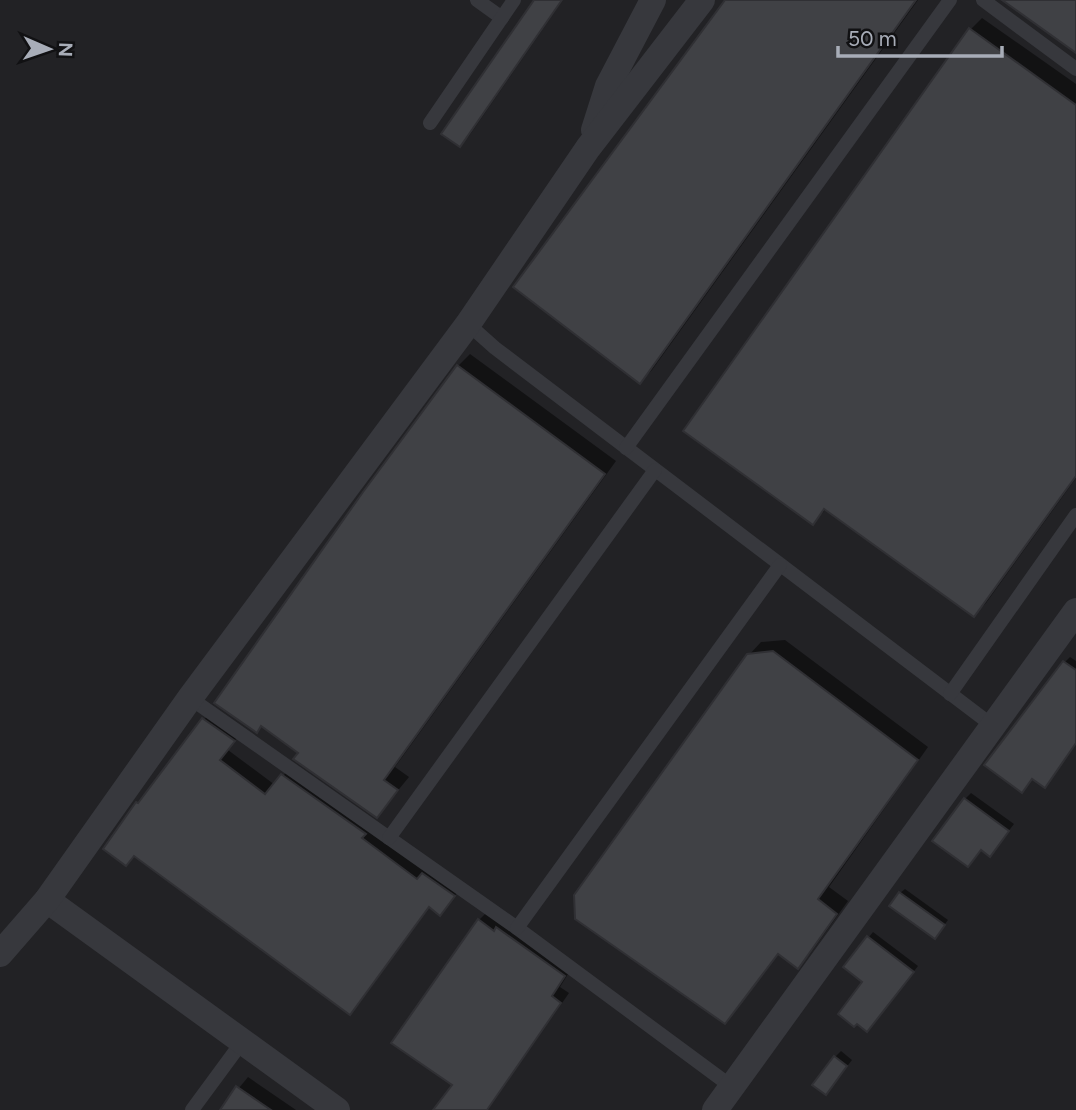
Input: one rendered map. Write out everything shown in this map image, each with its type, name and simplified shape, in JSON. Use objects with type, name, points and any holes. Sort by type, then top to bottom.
[{"type":"street","points":[[588,148],[608,86],[653,0]]},
{"type":"street","points":[[0,954],[47,900],[190,698],[468,324],[588,148],[702,0]]},
{"type":"street","points":[[715,1110],[1076,611]]},
{"type":"street","points":[[47,900],[338,1110]]},
{"type":"lane","points":[[477,0],[502,18]]},
{"type":"lane","points":[[430,123],[514,0]]},
{"type":"lane","points":[[626,448],[950,0]]},
{"type":"lane","points":[[983,0],[1076,69]]},
{"type":"lane","points":[[468,324],[495,348],[993,726]]},
{"type":"lane","points":[[389,838],[655,470]]},
{"type":"lane","points":[[950,694],[1076,515]]},
{"type":"lane","points":[[517,928],[780,565]]},
{"type":"lane","points":[[190,698],[517,928],[732,1087]]},
{"type":"lane","points":[[192,1110],[242,1042]]},
{"type":"shaded area","points":[[0,0],[1076,0],[1076,1110],[0,1110]]},
{"type":"building","points":[[534,0],[562,0],[460,147],[441,134]]},
{"type":"building","points":[[725,0],[916,0],[640,384],[513,287]]},
{"type":"building","points":[[1002,0],[1076,0],[1076,53]]},
{"type":"building","points":[[969,28],[1076,105],[1076,476],[974,617],[824,509],[813,525],[683,431]]},
{"type":"building","points":[[457,365],[605,474],[384,780],[398,790],[377,818],[293,759],[298,753],[261,726],[257,733],[214,703],[363,492]]},
{"type":"building","points":[[773,651],[918,760],[818,899],[837,914],[798,969],[778,954],[725,1024],[575,919],[574,895],[747,654]]},
{"type":"building","points":[[1063,661],[1076,670],[1076,743],[1045,788],[1032,779],[1022,793],[984,765]]},
{"type":"building","points":[[202,718],[235,741],[220,760],[265,794],[281,774],[366,834],[362,838],[417,879],[422,873],[455,896],[440,916],[429,907],[350,1015],[134,856],[126,866],[103,849]]},
{"type":"building","points":[[964,798],[1009,831],[990,857],[981,850],[968,867],[932,841]]},
{"type":"building","points":[[899,892],[945,925],[935,939],[889,906]]},
{"type":"building","points":[[478,919],[494,931],[496,927],[565,976],[552,996],[561,1003],[487,1110],[433,1110],[452,1085],[391,1043]]},
{"type":"building","points":[[867,936],[914,972],[867,1032],[857,1024],[854,1027],[838,1014],[862,982],[843,967]]},
{"type":"building","points":[[834,1056],[847,1066],[826,1095],[812,1085]]},
{"type":"building","points":[[236,1086],[271,1110],[220,1110]]}]
